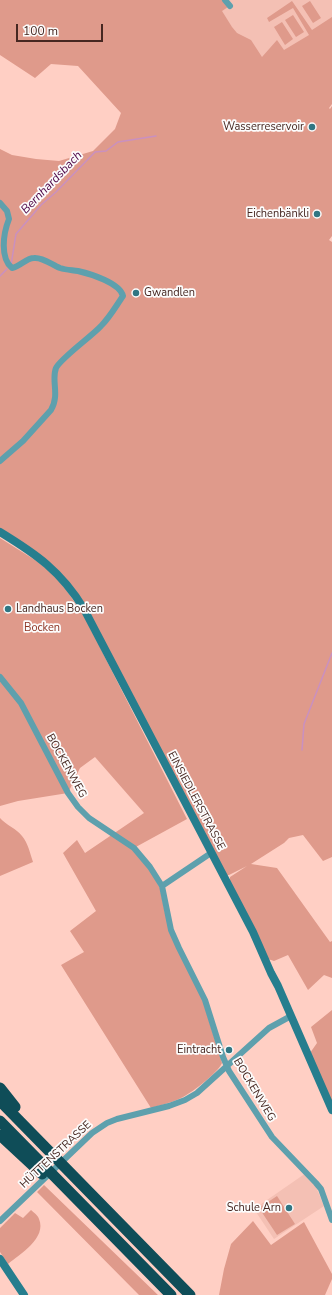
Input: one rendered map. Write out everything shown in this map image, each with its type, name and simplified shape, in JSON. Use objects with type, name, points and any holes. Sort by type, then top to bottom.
[{"type":"highway","points":[[0,1088],[53,1155]]},
{"type":"highway","points":[[0,1101],[190,1295]]},
{"type":"highway","points":[[0,1121],[171,1295]]},
{"type":"highway","points":[[0,1135],[122,1246]]},
{"type":"street","points":[[225,0],[230,6]]},
{"type":"street","points":[[0,203],[7,211],[9,219],[2,244],[6,264],[12,268],[18,267],[28,259],[41,258],[62,268],[94,276],[116,286],[122,291],[123,296],[108,319],[56,367],[55,398],[51,410],[23,441],[0,461]]},
{"type":"street","name":"EINSIEDLERSTRASSE","points":[[0,532],[42,560],[61,577],[77,598],[253,932],[292,1016],[332,1110]]},
{"type":"street","name":"BOCKENWEG","points":[[0,677],[21,703],[68,793],[78,807],[89,818],[134,848],[150,866],[162,886],[171,930],[205,1000],[226,1066],[272,1137],[321,1189],[332,1217]]},
{"type":"street","points":[[162,886],[211,853]]},
{"type":"street","name":"HÜTTENSTRASSE","points":[[0,1221],[92,1133],[107,1123],[117,1119],[164,1108],[185,1100],[197,1093],[269,1028],[292,1016]]},
{"type":"street","points":[[0,1260],[24,1295]]},
{"type":"shaded area","points":[[150,0],[332,0],[332,104]]},
{"type":"shaded area","name":"Schule Arn","points":[[306,1173],[316,1187],[324,1206],[274,1239],[254,1209]]},
{"type":"green space","points":[[0,0],[223,0],[228,7],[222,11],[232,27],[237,33],[251,40],[262,57],[277,40],[284,50],[309,35],[293,8],[269,22],[267,18],[292,1],[312,30],[332,17],[332,104],[329,108],[330,109],[332,106],[332,236],[329,240],[332,242],[332,857],[323,861],[303,835],[289,838],[284,843],[251,864],[277,868],[330,942],[332,941],[332,978],[324,975],[308,990],[288,955],[274,961],[268,959],[230,881],[230,877],[247,866],[226,875],[69,587],[0,531],[0,149],[12,155],[59,161],[93,151],[115,129],[121,113],[78,66],[51,64],[35,78],[0,55]]},
{"type":"green space","points":[[310,1],[321,18],[313,23],[302,6]]},
{"type":"green space","points":[[293,15],[304,32],[296,37],[285,20]]},
{"type":"green space","points":[[282,22],[293,39],[285,45],[274,27]]},
{"type":"green space","name":"Bocken","points":[[0,538],[54,572],[84,616],[187,819],[134,848],[134,851],[148,867],[160,888],[165,913],[202,998],[222,1063],[209,1078],[184,1097],[151,1108],[61,965],[84,952],[70,931],[96,911],[63,853],[77,840],[85,853],[144,813],[95,757],[80,768],[68,793],[18,801],[0,806]]},
{"type":"green space","points":[[0,818],[17,831],[24,839],[29,848],[33,862],[0,876]]},
{"type":"green space","points":[[332,1010],[332,1103],[310,1053],[317,1043],[311,1027]]},
{"type":"green space","points":[[44,1185],[158,1295],[139,1295],[37,1192]]},
{"type":"green space","points":[[277,1196],[295,1224],[277,1235],[259,1208]]},
{"type":"green space","points":[[31,1210],[39,1219],[39,1233],[31,1245],[8,1264],[0,1252],[0,1228],[15,1213],[23,1218]]},
{"type":"green space","points":[[253,1221],[271,1245],[304,1222],[332,1274],[332,1279],[325,1295],[219,1295],[231,1244]]},
{"type":"waterway","name":"Bernhardsbach","points":[[11,265],[16,234],[41,205],[56,192],[95,152],[106,151],[118,142],[156,136]]},
{"type":"waterway","name":"Bernhardsbach","points":[[0,276],[7,269]]},
{"type":"waterway","points":[[302,750],[304,724],[332,653]]},
{"type":"place","name":"Wasserreservoir","points":[[312,127]]},
{"type":"place","name":"Eichenbänkli","points":[[317,214]]},
{"type":"place","name":"Gwandlen","points":[[136,293]]},
{"type":"place","name":"Landhaus Bocken","points":[[8,609]]},
{"type":"place","name":"Eintracht","points":[[229,1050]]},
{"type":"place","name":"Schule Arn","points":[[289,1208]]}]
